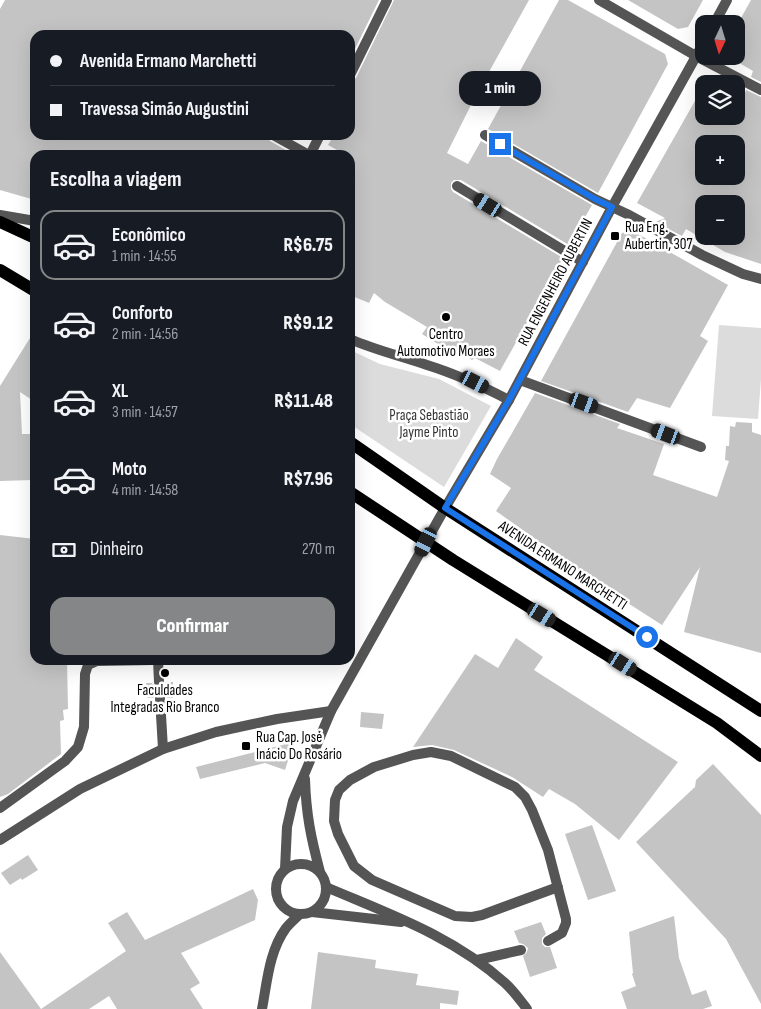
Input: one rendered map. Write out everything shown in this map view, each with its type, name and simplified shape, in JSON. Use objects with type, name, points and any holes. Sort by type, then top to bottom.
[{"type":"main road","points":[[0,222],[30,236]]},
{"type":"main road","points":[[0,270],[30,288]]},
{"type":"main road","name":"AVENIDA ERMANO MARCHETTI","points":[[355,445],[445,508],[761,711]]},
{"type":"main road","points":[[355,495],[426,542],[709,718],[761,756]]},
{"type":"street","points":[[355,65],[387,0]]},
{"type":"street","points":[[599,0],[695,55]]},
{"type":"street","points":[[719,15],[727,0]]},
{"type":"street","name":"RUA ENGENHEIRO AUBERTIN","points":[[285,869],[288,826],[293,801],[331,711],[445,508],[509,400],[612,207],[695,58]]},
{"type":"street","points":[[713,65],[761,90]]},
{"type":"street","points":[[485,135],[595,199],[710,258],[744,274],[761,279]]},
{"type":"street","points":[[282,140],[300,150]]},
{"type":"street","points":[[457,186],[584,262]]},
{"type":"street","points":[[0,215],[30,220]]},
{"type":"street","points":[[355,341],[475,382],[509,400]]},
{"type":"street","points":[[520,380],[701,447]]},
{"type":"street","points":[[0,808],[65,761],[78,747],[84,727],[85,674],[88,665]]},
{"type":"street","points":[[158,665],[159,682]]},
{"type":"street","points":[[160,698],[163,748]]},
{"type":"street","points":[[0,840],[80,789],[163,748],[216,732],[277,719],[331,711]]},
{"type":"street","points":[[548,941],[562,933],[566,923],[558,887],[548,850],[532,810],[525,797],[516,787],[451,756],[431,752],[413,755],[374,767],[350,780],[339,790],[335,800],[334,821],[338,834],[354,866],[372,880],[455,916],[472,917],[558,887]]},
{"type":"street","points":[[305,773],[306,808],[310,836],[320,873],[326,887],[323,901],[312,912]]},
{"type":"street","points":[[320,873],[315,868],[300,864],[285,869],[279,876],[276,884],[276,892],[284,908],[300,914],[312,912],[415,924]]},
{"type":"street","points":[[326,887],[415,924],[452,943],[477,960],[506,984],[527,1009]]},
{"type":"street","points":[[262,1009],[271,963],[279,939],[286,928],[300,914]]},
{"type":"street","points":[[477,960],[521,950]]},
{"type":"green space","points":[[719,325],[761,328],[761,379],[758,419],[712,416]]},
{"type":"green space","name":"Praça Sebastião Jayme Pinto","points":[[355,352],[380,364],[439,379],[491,406],[444,487],[355,427]]},
{"type":"building","points":[[5,0],[379,0],[355,49],[355,30],[30,30],[30,140],[269,140],[286,150],[30,150],[30,199],[0,190],[0,9]]},
{"type":"building","points":[[394,0],[529,0],[475,97],[447,153],[468,164],[481,141],[592,205],[569,245],[461,180],[454,180],[451,183],[453,192],[563,258],[500,371],[475,358],[472,360],[451,347],[449,351],[422,334],[427,327],[385,302],[374,293],[369,303],[355,297],[355,150],[337,150],[328,145],[331,140],[355,140],[356,78]]},
{"type":"building","points":[[559,0],[568,0],[665,54],[668,64],[598,193],[488,129]]},
{"type":"building","points":[[628,0],[703,0],[688,27],[678,29]]},
{"type":"building","points":[[751,0],[761,0],[761,82],[751,77],[753,71],[743,65],[745,65],[745,15],[743,15]]},
{"type":"building","points":[[746,90],[761,97],[761,264],[725,252],[713,245],[745,245],[745,195],[695,195],[695,234],[686,229],[682,236],[655,222],[665,218],[637,203],[695,101],[695,125],[745,125]]},
{"type":"building","points":[[631,230],[728,285],[700,336],[708,341],[670,408],[637,398],[628,412],[541,381],[622,233]]},
{"type":"building","points":[[30,338],[30,399],[20,392],[22,434],[30,434],[30,480],[0,481],[0,386]]},
{"type":"building","points":[[535,393],[620,424],[617,428],[664,444],[653,475],[717,497],[729,461],[725,460],[726,446],[729,446],[730,426],[735,427],[736,422],[752,423],[752,432],[761,435],[761,653],[684,632],[700,567],[662,625],[581,573],[496,511],[511,488],[490,474]]},
{"type":"building","points":[[0,535],[30,538],[30,665],[67,665],[68,709],[63,710],[64,720],[60,721],[61,754],[8,794],[0,797]]},
{"type":"building","points":[[516,638],[543,657],[534,670],[678,762],[619,840],[575,804],[549,789],[543,797],[512,777],[454,750],[432,745],[413,747],[475,654],[498,668]]},
{"type":"building","points":[[166,682],[173,682],[173,698],[167,698],[160,691],[153,698],[147,698],[146,683],[152,683],[159,689]]},
{"type":"building","points":[[361,712],[384,714],[382,729],[360,727]]},
{"type":"building","points":[[294,742],[285,770],[265,763],[200,779],[196,767]]},
{"type":"building","points":[[713,764],[761,815],[761,1004],[726,939],[636,842],[695,787],[696,780]]},
{"type":"building","points":[[592,825],[616,891],[588,900],[565,834]]},
{"type":"building","points":[[28,855],[38,870],[10,885],[1,873]]},
{"type":"building","points":[[253,889],[258,900],[255,920],[181,953],[200,983],[190,989],[203,1009],[117,1009],[109,996],[89,1009],[41,1009],[126,951],[108,923],[127,912],[145,940]]},
{"type":"building","points":[[674,916],[679,958],[692,995],[706,990],[712,1006],[703,1009],[627,1009],[621,992],[636,986],[632,974],[629,932]]},
{"type":"building","points":[[541,922],[546,934],[542,938],[542,944],[545,947],[550,947],[557,968],[530,977],[523,956],[528,948],[519,943],[514,931]]},
{"type":"building","points":[[0,952],[41,1009],[0,1009]]},
{"type":"building","points":[[318,952],[376,960],[375,968],[418,974],[416,985],[459,991],[457,1005],[440,1003],[440,1009],[311,1009]]},
{"type":"place","name":"Rua Eng. Aubertin, 307","points":[[615,236]]},
{"type":"place","name":"Centro Automotivo Moraes","points":[[446,317]]},
{"type":"place","name":"Faculdades Integradas Rio Branco","points":[[165,673]]},
{"type":"place","name":"Rua Cap. José Inácio Do Rosário","points":[[246,746]]},
{"type":"route","points":[[500,144],[612,207],[509,400],[445,508],[647,637]]}]
